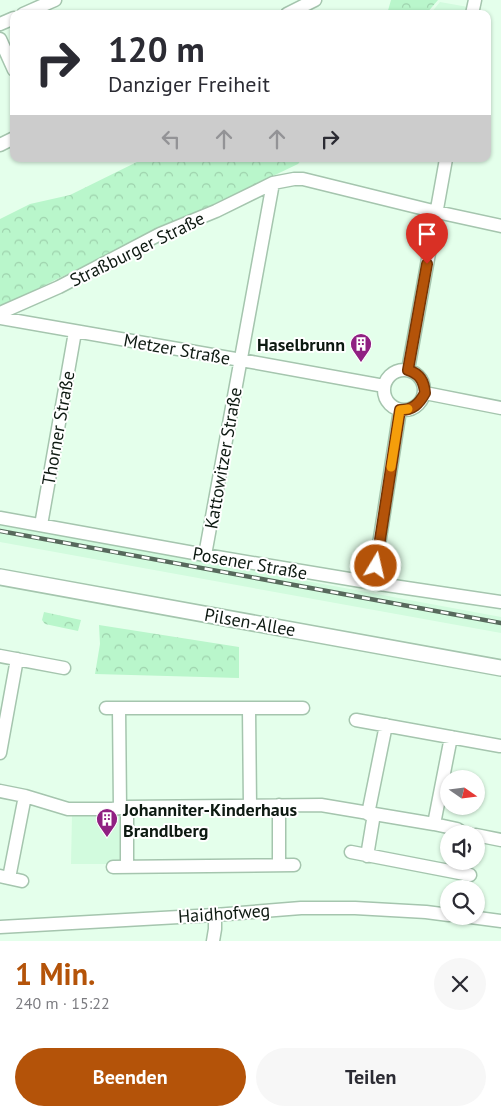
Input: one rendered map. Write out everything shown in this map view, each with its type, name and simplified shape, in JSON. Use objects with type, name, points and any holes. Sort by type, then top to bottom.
[{"type":"main road","name":"Pilsen-Allee","points":[[0,577],[501,668]]},
{"type":"street","points":[[32,10],[55,0]]},
{"type":"street","points":[[295,10],[316,0]]},
{"type":"street","points":[[0,40],[10,61]]},
{"type":"street","points":[[408,370],[445,162]]},
{"type":"street","name":"Straßburger Straße","points":[[0,313],[59,286],[160,234],[216,211],[273,183],[294,179],[501,226]]},
{"type":"street","name":"Kattowitzer Straße","points":[[205,555],[273,183]]},
{"type":"street","name":"Metzer Straße","points":[[0,318],[384,386]]},
{"type":"street","name":"Thorner Straße","points":[[41,525],[75,332]]},
{"type":"street","points":[[408,370],[419,376],[425,393],[413,408],[400,410],[394,408],[386,399],[384,386],[386,380],[395,371],[408,370]]},
{"type":"street","points":[[425,393],[501,408]]},
{"type":"street","points":[[373,583],[400,410]]},
{"type":"street","name":"Posener Straße","points":[[0,518],[205,555],[501,602]]},
{"type":"street","points":[[0,656],[64,668]]},
{"type":"street","points":[[0,752],[17,659]]},
{"type":"street","points":[[106,708],[303,708]]},
{"type":"street","points":[[119,708],[127,866]]},
{"type":"street","points":[[250,709],[250,806]]},
{"type":"street","points":[[356,720],[500,746]]},
{"type":"street","points":[[367,856],[371,814],[386,725]]},
{"type":"street","points":[[434,824],[451,737]]},
{"type":"street","points":[[0,791],[25,796],[68,809],[79,810],[124,807],[321,805],[440,825]]},
{"type":"street","points":[[10,878],[25,796]]},
{"type":"street","points":[[279,805],[279,865]]},
{"type":"street","points":[[485,837],[501,840]]},
{"type":"street","points":[[351,852],[367,856],[440,865]]},
{"type":"street","points":[[113,867],[294,865]]},
{"type":"street","points":[[461,870],[470,875]]},
{"type":"street","name":"Haidhofweg","points":[[0,927],[301,908],[355,908],[440,913]]},
{"type":"street","points":[[213,941],[215,914]]},
{"type":"street","points":[[485,919],[501,921]]},
{"type":"shaded area","points":[[440,2],[468,7],[468,10],[433,10]]},
{"type":"shaded area","points":[[0,524],[501,617],[501,633],[0,542]]},
{"type":"shaded area","points":[[72,815],[120,816],[120,861],[113,864],[71,864]]},
{"type":"green space","points":[[391,0],[438,0],[429,10],[388,10]]},
{"type":"green space","points":[[137,162],[300,162],[20,298],[0,305],[0,219],[30,204],[70,195]]},
{"type":"green space","points":[[44,612],[81,620],[78,631],[45,624],[42,620]]},
{"type":"green space","points":[[99,625],[239,647],[239,678],[95,674],[100,644]]},
{"type":"railway","points":[[0,531],[501,623]]},
{"type":"slow traffic","points":[[391,467],[400,410],[408,409]]},
{"type":"place","name":"Haselbrunn","points":[[361,363]]},
{"type":"place","name":"Johanniter-Kinderhaus Brandlberg","points":[[107,838]]},
{"type":"route","points":[[376,566],[400,410],[413,408],[425,393],[419,376],[408,370],[427,264]]}]
